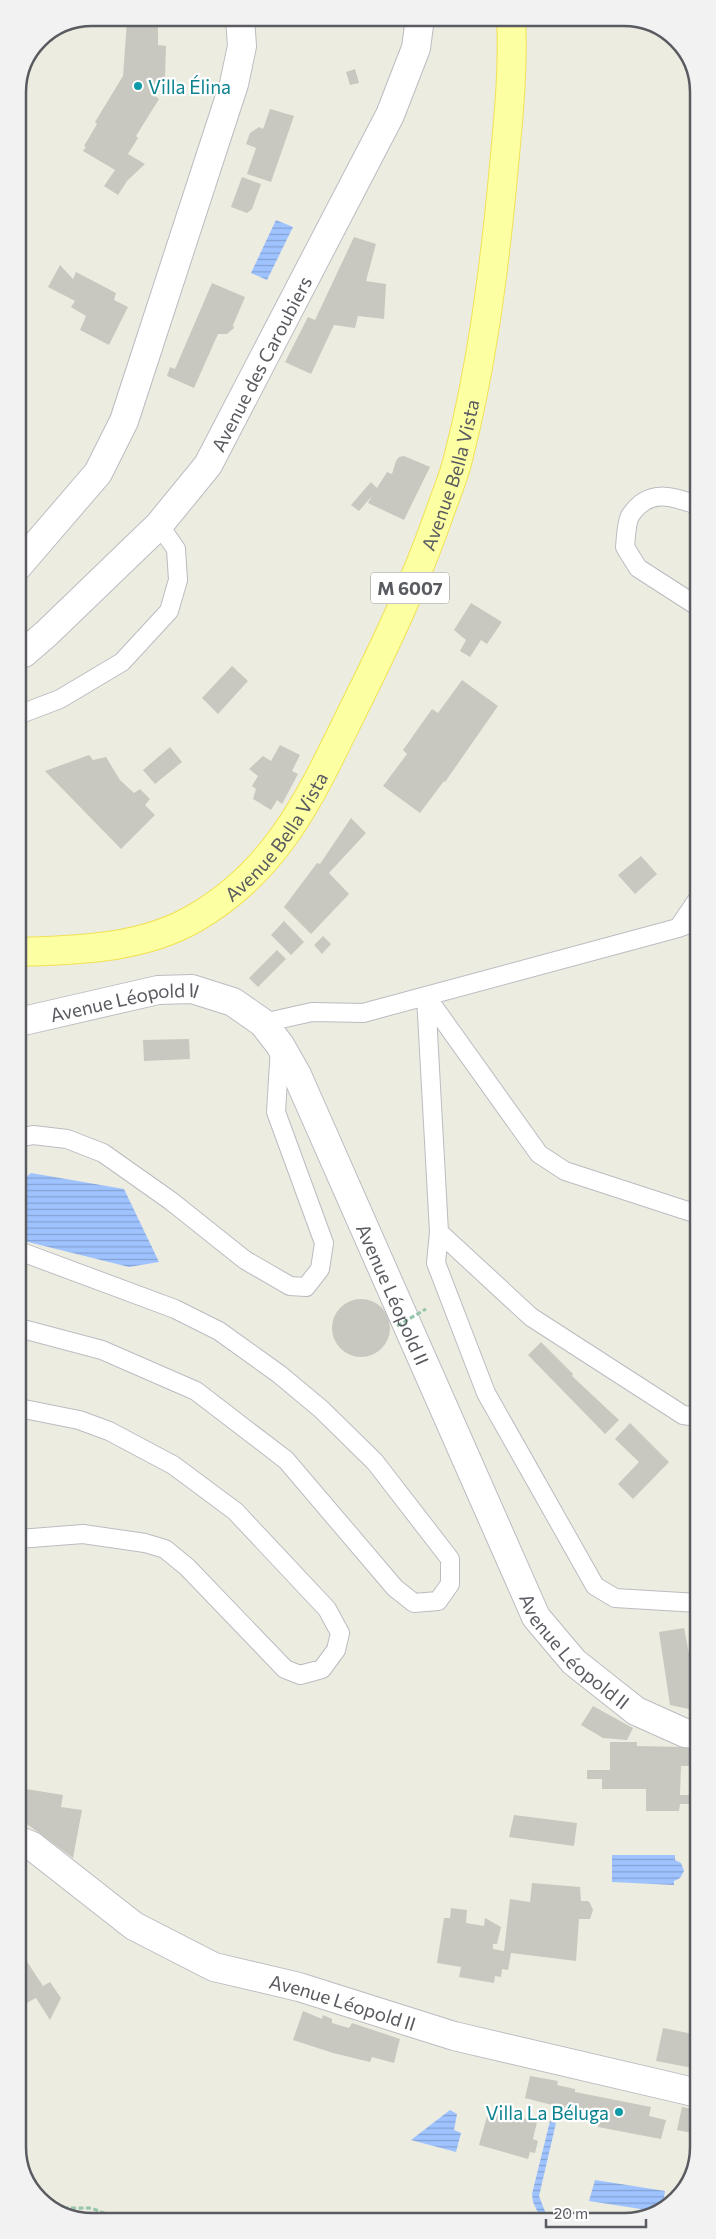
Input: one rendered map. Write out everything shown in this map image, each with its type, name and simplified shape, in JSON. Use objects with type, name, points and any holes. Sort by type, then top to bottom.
[{"type":"main road","name":"Avenue Bella Vista","points":[[26,952],[73,950],[117,945],[159,935],[194,919],[222,900],[257,870],[286,836],[310,798],[378,661],[429,545],[458,461],[475,385],[494,266],[513,55],[511,26]]},
{"type":"street","points":[[26,557],[98,473],[124,421],[234,84],[242,46],[241,26]]},
{"type":"street","name":"Avenue des Caroubiers","points":[[26,651],[159,525],[208,465],[390,115],[416,48],[419,26]]},
{"type":"street","name":"Avenue Léopold II","points":[[26,1020],[158,990],[192,989],[233,1002],[263,1022],[297,1075],[536,1617],[574,1662],[636,1711],[685,1733],[690,1733]]},
{"type":"street","name":"Avenue Léopold II","points":[[26,1844],[32,1846],[134,1926],[214,1967],[299,1987],[454,2036],[690,2091]]},
{"type":"lane","points":[[690,503],[670,496],[646,499],[629,517],[625,547],[638,568],[690,601]]},
{"type":"lane","points":[[26,712],[60,699],[122,662],[168,611],[178,580],[176,549],[159,525]]},
{"type":"lane","points":[[678,928],[690,910]]},
{"type":"lane","points":[[263,1022],[312,1012],[364,1013],[690,924]]},
{"type":"lane","points":[[426,996],[539,1154],[565,1171],[690,1212]]},
{"type":"lane","points":[[426,996],[439,1232],[436,1263],[486,1393],[595,1586],[615,1598],[690,1603]]},
{"type":"lane","points":[[26,1136],[32,1135],[67,1139],[103,1153],[171,1201],[245,1260],[290,1286],[306,1288],[320,1269],[324,1243],[276,1112],[280,1046]]},
{"type":"lane","points":[[439,1232],[532,1317],[683,1415],[690,1416]]},
{"type":"lane","points":[[26,1254],[175,1310],[219,1331],[279,1374],[321,1409],[375,1462],[450,1559],[450,1584],[438,1601],[414,1603],[395,1588],[286,1460],[196,1391],[102,1350],[26,1330]]},
{"type":"lane","points":[[26,1409],[79,1420],[109,1431],[173,1465],[235,1511],[327,1609],[340,1633],[336,1650],[322,1669],[300,1675],[285,1669],[187,1567],[165,1549],[145,1543],[83,1534],[26,1538]]},
{"type":"path","points":[[397,1326],[426,1309]]},
{"type":"path","points":[[68,2208],[91,2208],[104,2213]]},
{"type":"water","points":[[276,220],[293,227],[267,280],[251,273]]},
{"type":"water","points":[[31,1173],[124,1189],[159,1262],[129,1267],[28,1242],[26,1240],[26,1177]]},
{"type":"water","points":[[612,1855],[675,1855],[675,1860],[681,1863],[684,1871],[680,1878],[674,1881],[674,1885],[612,1882]]},
{"type":"water","points":[[450,2110],[457,2114],[454,2130],[461,2133],[456,2152],[411,2140]]},
{"type":"water","points":[[550,2121],[556,2123],[539,2196],[546,2213],[538,2213],[533,2202],[532,2194]]},
{"type":"water","points":[[595,2180],[665,2191],[664,2198],[660,2202],[643,2209],[589,2201]]},
{"type":"building","name":"Villa Élina","points":[[127,26],[158,26],[158,45],[166,46],[165,77],[154,95],[159,99],[136,136],[138,138],[128,154],[145,164],[127,181],[118,195],[104,186],[115,170],[83,151],[97,124],[95,122],[123,76]]},
{"type":"building","points":[[355,69],[359,83],[350,85],[346,72]]},
{"type":"building","points":[[270,109],[294,116],[271,182],[247,174],[256,148],[246,144],[250,133],[259,127],[263,129]]},
{"type":"building","points":[[242,177],[261,184],[252,209],[247,213],[231,207]]},
{"type":"building","points":[[354,237],[376,244],[366,281],[386,284],[384,319],[358,316],[355,328],[334,325],[311,374],[285,362],[308,317],[315,320]]},
{"type":"building","points":[[60,265],[73,279],[76,272],[116,293],[114,300],[128,307],[109,345],[80,330],[86,316],[71,307],[75,301],[48,287]]},
{"type":"building","points":[[212,283],[245,297],[233,325],[234,328],[227,334],[218,334],[194,388],[167,376],[170,367],[175,369]]},
{"type":"building","points":[[404,456],[430,467],[404,520],[368,503],[372,496],[359,511],[351,505],[371,482],[377,488],[387,472],[392,474],[399,457]]},
{"type":"building","points":[[471,603],[502,622],[487,644],[481,640],[470,657],[460,651],[466,640],[454,630]]},
{"type":"building","points":[[232,666],[248,681],[218,714],[202,698]]},
{"type":"building","points":[[462,680],[498,706],[445,782],[420,813],[383,786],[407,754],[403,750],[432,709],[438,713]]},
{"type":"building","points":[[280,745],[300,755],[292,771],[298,774],[282,804],[277,800],[271,810],[253,799],[256,789],[252,786],[258,776],[249,769],[263,756],[271,761]]},
{"type":"building","points":[[170,747],[182,762],[155,784],[143,770]]},
{"type":"building","points":[[89,755],[93,760],[106,757],[120,780],[134,793],[140,789],[150,799],[145,805],[155,815],[121,849],[45,771]]},
{"type":"building","points":[[351,818],[366,833],[329,873],[349,894],[311,934],[284,907],[317,863],[320,864]]},
{"type":"building","points":[[641,856],[657,874],[635,894],[618,875]]},
{"type":"building","points":[[284,921],[304,942],[291,955],[271,935]]},
{"type":"building","points":[[323,936],[331,944],[322,954],[314,945]]},
{"type":"building","points":[[277,950],[286,959],[258,987],[249,978]]},
{"type":"building","points":[[189,1039],[190,1059],[144,1061],[143,1040]]},
{"type":"building","points":[[355,1299],[367,1299],[382,1307],[390,1322],[390,1334],[382,1349],[367,1357],[355,1357],[340,1349],[332,1334],[332,1322],[340,1307]]},
{"type":"building","points":[[541,1342],[573,1374],[572,1376],[619,1420],[605,1434],[528,1355]]},
{"type":"building","points":[[630,1423],[669,1462],[633,1499],[618,1484],[639,1462],[615,1439]]},
{"type":"building","points":[[684,1628],[690,1659],[690,1709],[670,1705],[659,1632]]},
{"type":"building","points":[[593,1706],[633,1728],[627,1740],[603,1738],[581,1725]]},
{"type":"building","points":[[610,1742],[637,1742],[637,1746],[690,1748],[690,1766],[681,1766],[680,1795],[690,1795],[690,1804],[680,1804],[679,1811],[646,1811],[646,1789],[602,1789],[602,1779],[587,1779],[587,1770],[610,1770]]},
{"type":"building","points":[[26,1789],[63,1795],[61,1807],[82,1810],[73,1858],[26,1823]]},
{"type":"building","points":[[514,1815],[577,1823],[574,1846],[509,1837]]},
{"type":"building","points":[[532,1883],[580,1887],[581,1901],[588,1901],[590,1903],[593,1910],[590,1919],[579,1919],[576,1961],[511,1953],[508,1970],[502,1969],[501,1977],[495,1976],[494,1983],[459,1977],[461,1967],[437,1963],[444,1918],[450,1918],[451,1908],[467,1910],[466,1923],[484,1926],[485,1918],[501,1927],[497,1944],[493,1944],[493,1949],[504,1951],[510,1899],[530,1902]]},
{"type":"building","points":[[26,1960],[43,1986],[50,1982],[61,1998],[50,2020],[36,1998],[26,2003]]},
{"type":"building","points":[[303,2011],[322,2019],[323,2015],[332,2019],[332,2023],[349,2028],[352,2023],[400,2039],[394,2063],[372,2057],[370,2062],[333,2053],[293,2040]]},
{"type":"building","points":[[663,2028],[690,2033],[690,2067],[656,2061]]},
{"type":"building","name":"Villa La Béluga","points":[[530,2076],[558,2081],[557,2085],[575,2089],[575,2092],[651,2107],[649,2116],[666,2120],[661,2139],[598,2127],[600,2114],[576,2109],[573,2114],[551,2110],[552,2105],[525,2098]]},
{"type":"building","points":[[503,2106],[524,2113],[523,2118],[537,2122],[533,2139],[538,2141],[535,2153],[530,2152],[528,2159],[479,2145],[489,2109],[501,2112]]},
{"type":"building","points":[[682,2107],[690,2109],[690,2133],[677,2130]]},
{"type":"place","name":"Villa Élina","points":[[138,86]]},
{"type":"place","name":"Villa La Béluga","points":[[619,2112]]}]
